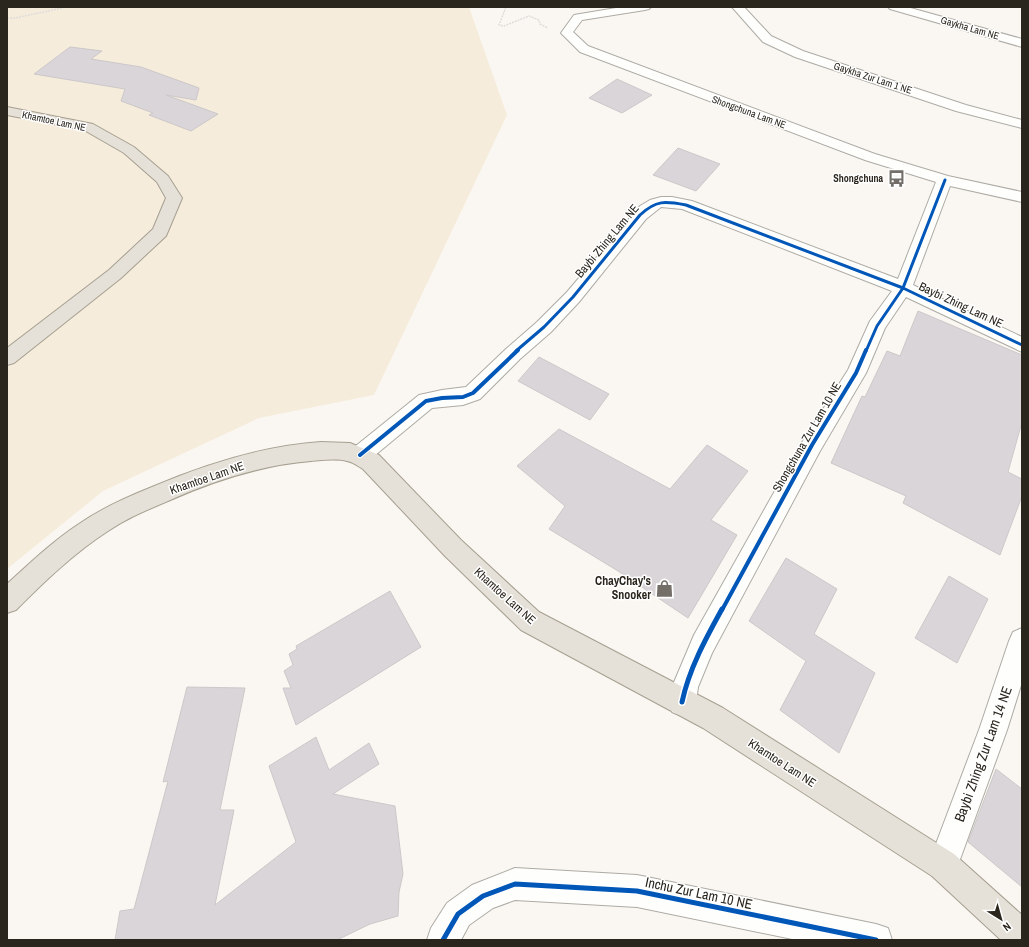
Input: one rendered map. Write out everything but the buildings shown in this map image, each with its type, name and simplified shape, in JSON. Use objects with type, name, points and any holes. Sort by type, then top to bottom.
[{"type":"main road","name":"Khamtoe Lam NE","points":[[7,111],[88,127],[129,150],[163,179],[174,198],[160,232],[115,274],[7,358]]},
{"type":"main road","name":"Khamtoe Lam NE","points":[[7,601],[55,557],[83,535],[118,513],[199,478],[245,464],[288,455],[344,451],[360,455],[371,462],[453,548],[530,621],[712,718],[943,865],[1022,937]]},
{"type":"street","name":"Shongchuna Lam NE","points":[[645,7],[578,17],[567,33],[584,49],[870,157],[945,180],[1022,197]]},
{"type":"street","name":"Gaykha Zur Lam 1 NE","points":[[738,7],[767,38],[799,54],[961,108],[1022,124]]},
{"type":"street","name":"Gaykha Lam NE","points":[[894,7],[1022,43]]},
{"type":"street","name":"Shongchuna Zur Lam 10 NE","points":[[682,702],[684,687],[704,644],[812,445],[856,373],[877,326],[902,288],[945,180]]},
{"type":"street","name":"Baybi Zhing Lam NE","points":[[360,455],[426,401],[442,398],[463,397],[473,393],[564,307],[640,215],[650,206],[659,202],[667,201],[686,205],[902,288],[1022,345]]},
{"type":"street","name":"Baybi Zhing Zur Lam 14 NE","points":[[943,865],[993,730],[1022,642]]},
{"type":"street","name":"Inchu Zur Lam 10 NE","points":[[443,940],[458,914],[483,896],[515,884],[637,891],[876,940]]},
{"type":"path","points":[[7,18],[15,18],[67,7],[79,7]]},
{"type":"path","points":[[206,7],[266,7]]},
{"type":"path","points":[[506,7],[500,26],[504,26],[529,16],[539,20],[540,24],[550,28]]},
{"type":"shaded area","points":[[7,7],[469,7],[507,115],[374,395],[259,418],[103,491],[7,569]]},
{"type":"cycle path","points":[[682,702],[685,687],[703,644],[812,445],[856,373],[877,326],[903,288],[945,180]]},
{"type":"cycle path","points":[[360,455],[426,401],[442,398],[463,397],[473,393],[513,354],[544,327],[573,297],[640,215],[651,206],[661,202],[672,202],[686,205],[903,288],[1022,345]]},
{"type":"cycle path","points":[[443,940],[458,914],[483,896],[515,884],[637,891],[876,940]]},
{"type":"place","name":"Shongchuna","points":[[896,178]]},
{"type":"place","name":"ChayChay's Snooker","points":[[664,588]]}]
